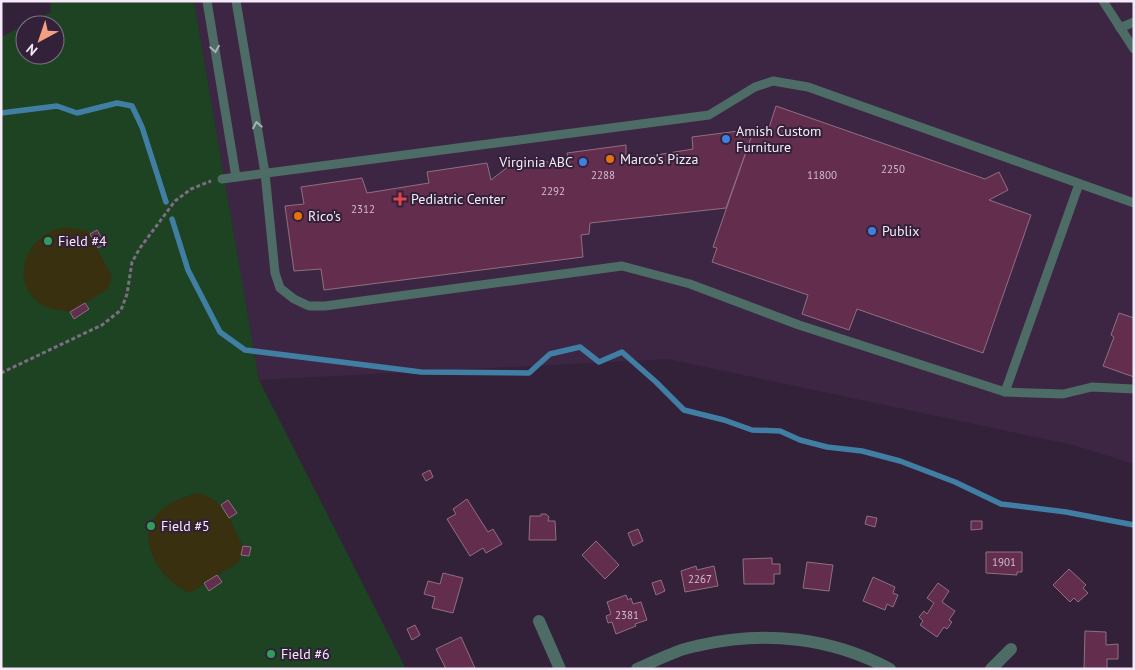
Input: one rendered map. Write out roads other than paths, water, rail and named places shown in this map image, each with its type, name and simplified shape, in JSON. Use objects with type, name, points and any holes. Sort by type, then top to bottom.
[{"type":"street","points":[[539,622],[560,669]]},
{"type":"street","points":[[638,669],[677,651],[726,639],[766,637],[802,640],[835,646],[875,661],[890,669]]},
{"type":"street","points":[[991,669],[1011,649]]},
{"type":"lane","points":[[207,1],[236,177]]},
{"type":"lane","points":[[236,1],[265,173],[275,272],[280,288],[294,299],[309,306],[325,306],[622,266],[690,284],[799,325],[1005,392],[1063,394],[1092,387],[1134,389]]},
{"type":"lane","points":[[1103,1],[1134,48]]},
{"type":"lane","points":[[1120,28],[1134,22]]},
{"type":"lane","points":[[222,179],[709,115],[756,87],[773,81],[808,87],[1134,203]]},
{"type":"lane","points":[[1005,392],[1079,184]]},
{"type":"waterway","points":[[1,113],[57,106],[77,113],[117,103],[132,106],[142,127],[166,202]]},
{"type":"waterway","points":[[172,219],[188,270],[220,332],[245,350],[421,372],[529,373],[550,354],[580,347],[599,362],[622,352],[684,410],[724,420],[752,430],[780,431],[800,440],[827,447],[862,451],[900,461],[955,482],[1001,504],[1066,512],[1134,525]]},
{"type":"place","name":"Amish Custom Furniture","points":[[726,139]]},
{"type":"place","name":"Marco's Pizza","points":[[610,159]]},
{"type":"place","name":"Virginia ABC","points":[[583,162]]},
{"type":"place","name":"Pediatric Center","points":[[400,199]]},
{"type":"place","name":"Rico's","points":[[298,216]]},
{"type":"place","name":"Publix","points":[[872,231]]},
{"type":"place","name":"Field #4","points":[[48,241]]},
{"type":"place","name":"Field #5","points":[[151,526]]},
{"type":"place","name":"Field #6","points":[[271,654]]}]
